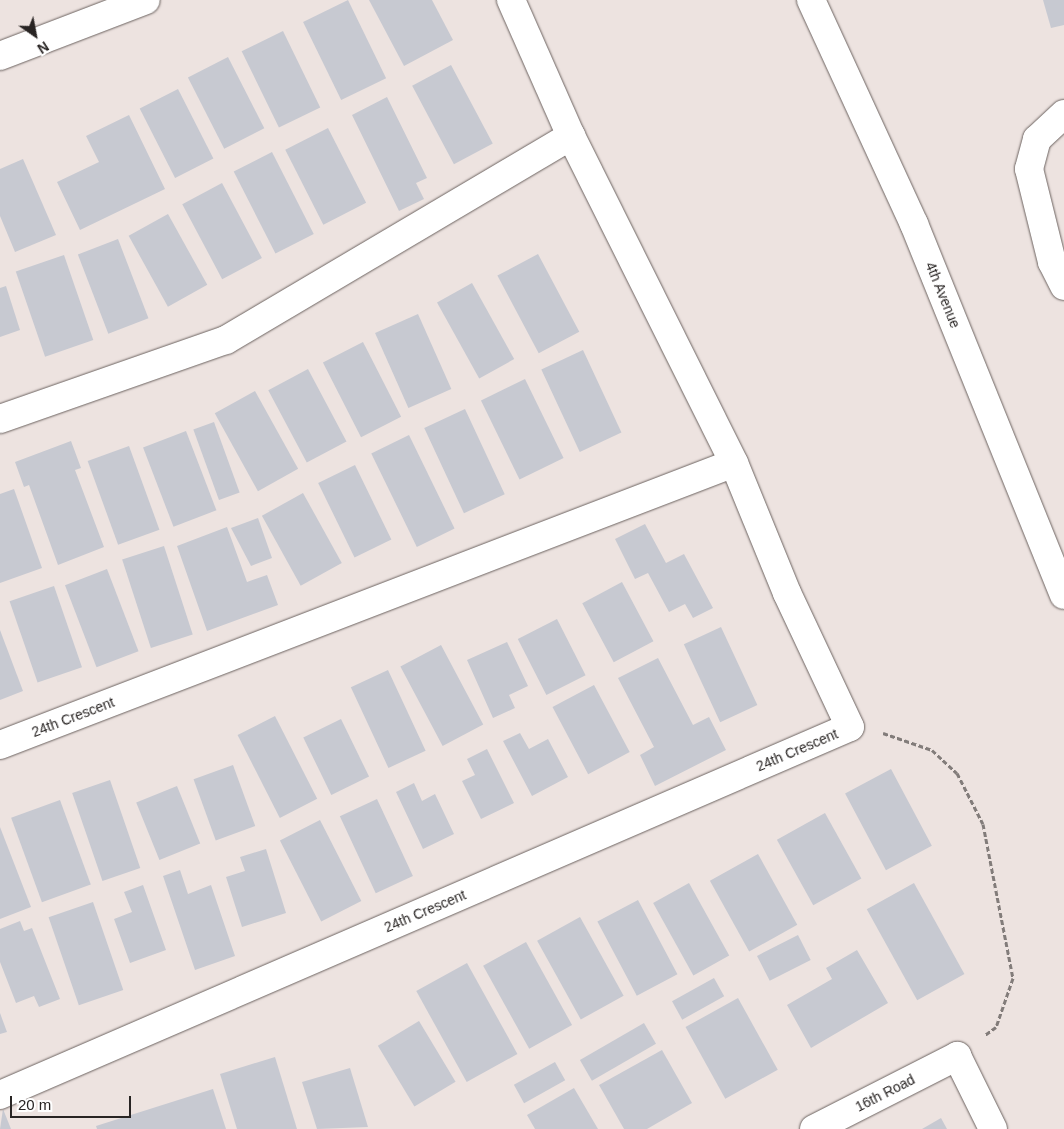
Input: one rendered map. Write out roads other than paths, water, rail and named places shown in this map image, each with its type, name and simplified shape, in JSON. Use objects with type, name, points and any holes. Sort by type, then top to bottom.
[{"type":"street","points":[[0,56],[146,0]]},
{"type":"street","points":[[511,0],[572,136],[734,463]]},
{"type":"street","name":"4th Avenue","points":[[811,0],[914,224],[1064,595]]},
{"type":"street","points":[[1064,114],[1037,139],[1029,168],[1052,262],[1064,286]]},
{"type":"street","points":[[0,419],[226,340],[572,136]]},
{"type":"street","name":"24th Crescent","points":[[0,745],[734,463],[787,592],[850,727],[0,1095]]},
{"type":"street","name":"16th Road","points":[[814,1129],[957,1056],[992,1129]]}]
